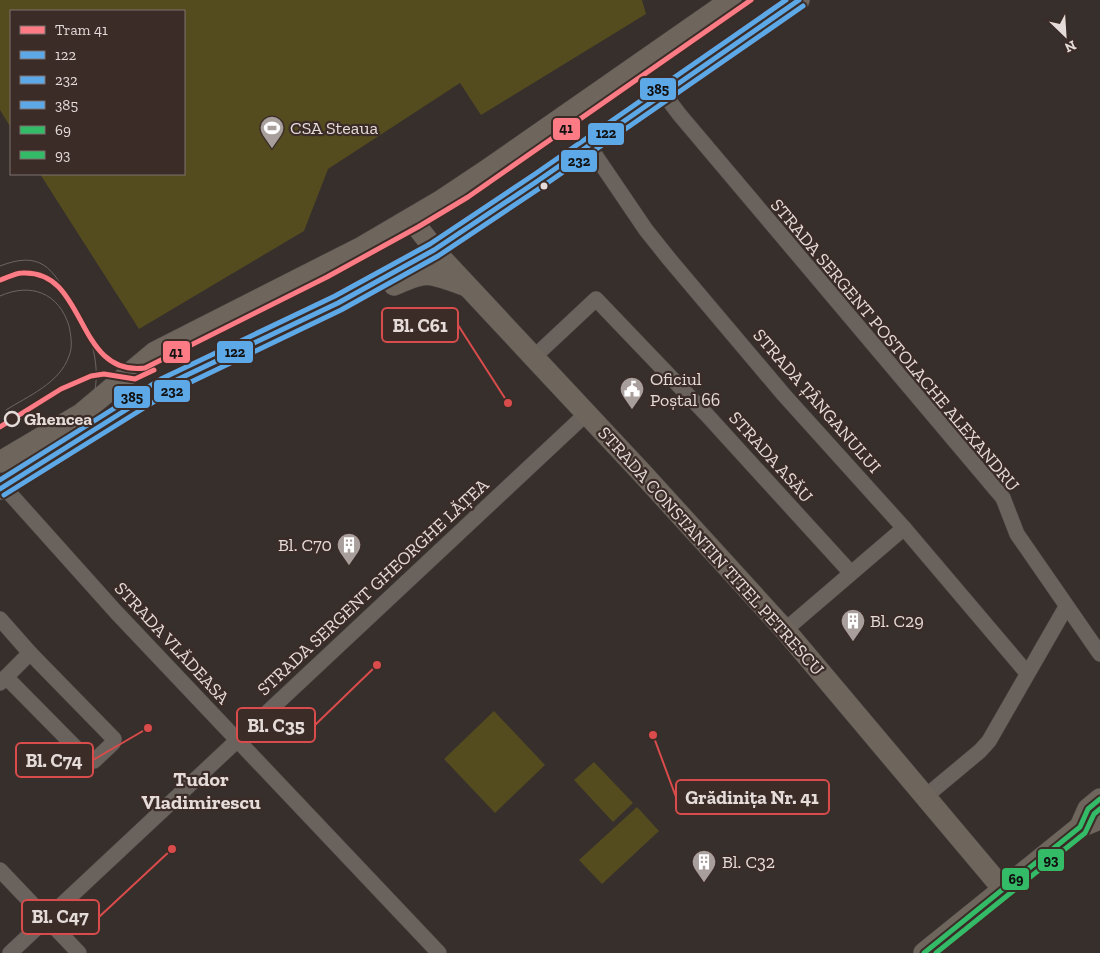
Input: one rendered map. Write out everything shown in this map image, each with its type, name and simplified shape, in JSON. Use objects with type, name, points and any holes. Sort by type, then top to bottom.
[{"type":"main road","points":[[0,462],[80,414],[156,352],[362,247],[411,219],[487,170],[731,0]]},
{"type":"main road","points":[[2,488],[164,386],[297,322],[384,278],[434,250],[480,221],[799,0]]},
{"type":"main road","name":"STRADA CONSTANTIN TITEL PETRESCU","points":[[411,219],[434,250],[642,472],[784,630],[926,796],[1002,889]]},
{"type":"main road","points":[[297,322],[313,323],[415,275],[431,273],[467,286]]},
{"type":"main road","points":[[1080,827],[1088,809],[1100,799]]},
{"type":"main road","points":[[926,952],[1080,827],[1100,819]]},
{"type":"street","name":"STRADA SERGENT POSTOLACHE ALEXANDRU","points":[[664,94],[1003,498],[1017,534],[1100,654]]},
{"type":"street","name":"STRADA ȚÂNGANULUI","points":[[589,146],[646,230],[670,260],[784,396],[904,528],[1027,673]]},
{"type":"street","name":"STRADA ASĂU","points":[[534,357],[596,300],[707,415],[851,573]]},
{"type":"street","name":"STRADA SERGENT GHEORGHE LĂȚEA","points":[[10,953],[586,414]]},
{"type":"street","name":"STRADA VLĂDEASA","points":[[2,488],[123,619],[439,953]]},
{"type":"street","points":[[784,630],[904,528]]},
{"type":"street","points":[[926,796],[980,751],[989,740],[1066,607]]},
{"type":"street","points":[[0,619],[30,653],[114,739],[113,743],[94,761],[88,760],[3,680],[30,653]]},
{"type":"street","points":[[0,870],[79,953]]},
{"type":"shaded area","name":"CSA Steaua","points":[[0,0],[642,0],[646,14],[481,115],[460,83],[328,169],[304,231],[139,329],[41,175],[185,175],[185,10],[10,10],[10,126],[0,110]]},
{"type":"shaded area","points":[[494,711],[545,765],[495,813],[444,759]]},
{"type":"shaded area","points":[[594,762],[633,803],[613,822],[574,780]]},
{"type":"shaded area","points":[[637,807],[659,831],[602,884],[579,860]]},
{"type":"tram line","name":"41","points":[[0,280],[19,273],[43,276],[59,287],[92,341],[105,356],[122,366],[145,368],[327,277],[468,197],[751,0]]},
{"type":"tram line","points":[[0,266],[26,260],[44,265],[58,279],[71,301]]},
{"type":"tram line","points":[[0,296],[22,290],[42,293],[51,298],[64,315],[69,326],[71,341],[69,356],[58,374],[42,388],[6,410]]},
{"type":"tram line","points":[[0,477],[65,437],[74,430],[87,413],[92,402],[96,380],[95,357],[89,335]]},
{"type":"tram line","name":"41","points":[[0,427],[61,389],[91,376],[104,374],[135,379],[154,370]]},
{"type":"transit line","name":"385","points":[[0,480],[161,379],[335,296],[430,244],[535,174],[786,0]]},
{"type":"transit line","name":"122","points":[[0,489],[164,386],[338,303],[434,250],[539,180],[799,0]]},
{"type":"transit line","name":"232","points":[[4,495],[168,393],[341,310],[438,256],[543,186],[803,6]]},
{"type":"transit line","name":"69","points":[[924,953],[1080,827],[1088,809],[1100,799]]},
{"type":"transit line","name":"93","points":[[936,953],[1085,833],[1094,814],[1100,809]]},
{"type":"place","name":"CSA Steaua","points":[[272,149]]},
{"type":"place","name":"Bl. C61","points":[[508,403]]},
{"type":"place","name":"Oficiul Poștal 66","points":[[632,410]]},
{"type":"place","name":"Ghencea","points":[[12,419]]},
{"type":"place","name":"Bl. C70","points":[[349,566]]},
{"type":"place","name":"Bl. C29","points":[[853,642]]},
{"type":"place","name":"Bl. C35","points":[[377,665]]},
{"type":"place","name":"Bl. C74","points":[[148,728]]},
{"type":"place","name":"Grădinița Nr. 41","points":[[653,735]]},
{"type":"place","name":"Bl. C47","points":[[172,849]]},
{"type":"place","name":"Bl. C32","points":[[704,883]]},
{"type":"district","name":"Tudor Vladimirescu","points":[[201,790]]}]
